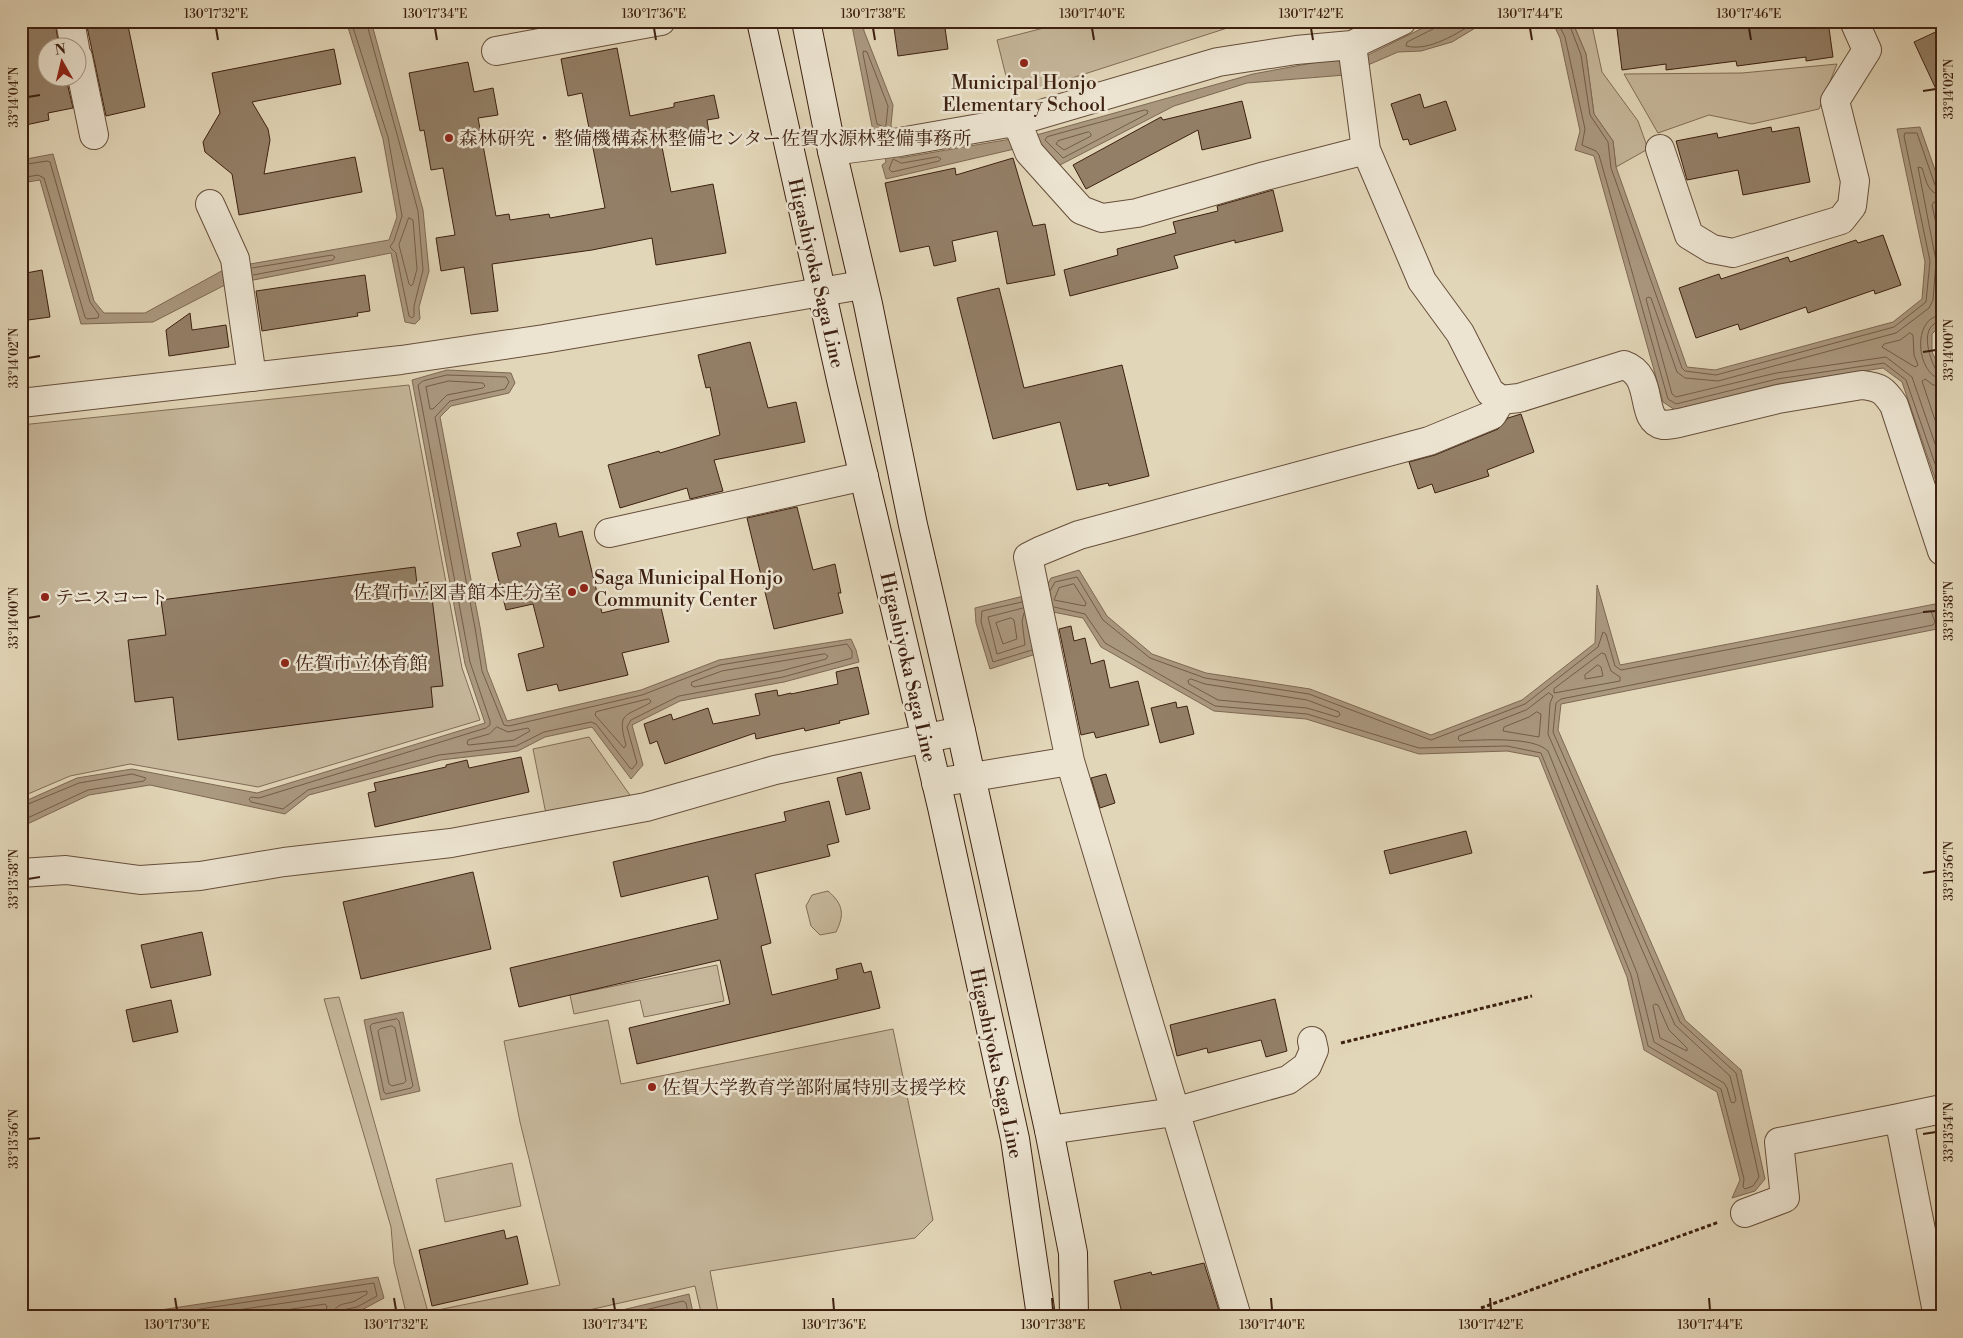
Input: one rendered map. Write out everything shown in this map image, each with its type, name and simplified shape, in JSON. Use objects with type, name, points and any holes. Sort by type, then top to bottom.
[{"type":"street","points":[[70,21],[73,38]]},
{"type":"street","points":[[496,50],[661,21]]},
{"type":"street","name":"Higashiyoka Saga Line","points":[[761,21],[1016,1139],[1040,1309],[1039,1317]]},
{"type":"street","name":"Higashiyoka Saga Line","points":[[806,21],[832,151],[868,304],[913,525],[961,731],[1048,1130],[1073,1253],[1074,1317]]},
{"type":"street","points":[[832,151],[888,143],[1021,135],[1218,62],[1296,50],[1353,58],[1402,21]]},
{"type":"street","points":[[1660,149],[1689,235],[1712,249],[1733,253],[1841,220],[1852,206],[1855,181],[1835,101],[1867,50],[1854,21]]},
{"type":"street","points":[[1353,58],[1366,150],[1422,281],[1460,334],[1490,392],[1501,400],[1518,398],[1624,365],[1634,369],[1642,379],[1650,412],[1655,421],[1663,425],[1679,423],[1778,399],[1862,385],[1876,386],[1885,392],[1894,405],[1942,551]]},
{"type":"street","points":[[84,88],[94,135]]},
{"type":"street","points":[[1021,135],[1081,210],[1102,218],[1137,213],[1265,176],[1366,150]]},
{"type":"street","points":[[210,204],[235,259],[252,378]]},
{"type":"street","points":[[21,403],[401,360],[544,339],[862,285]]},
{"type":"street","points":[[1237,1317],[1070,761],[1028,557],[1079,535],[1429,441],[1492,415],[1501,400]]},
{"type":"street","points":[[609,533],[864,476]]},
{"type":"street","points":[[21,873],[66,870],[140,880],[200,876],[284,862],[451,843],[646,807],[775,770],[925,737],[961,731]]},
{"type":"street","points":[[936,783],[1070,761]]},
{"type":"street","points":[[1048,1130],[1174,1112],[1288,1080],[1307,1066],[1313,1045]]},
{"type":"street","points":[[1745,1212],[1785,1198],[1779,1142],[1942,1109]]},
{"type":"street","points":[[1899,1118],[1938,1317]]},
{"type":"path","points":[[1313,1045],[1532,996]]},
{"type":"path","points":[[1481,1308],[1745,1212]]},
{"type":"shaded area","points":[[1071,21],[1249,21],[1041,88],[1008,84],[997,40]]},
{"type":"shaded area","points":[[1572,21],[1591,21],[1602,72],[1638,121],[1648,149],[1616,167],[1613,141],[1594,114],[1586,54]]},
{"type":"shaded area","points":[[1837,64],[1819,109],[1752,124],[1709,115],[1658,133],[1624,74],[1742,73]]},
{"type":"shaded area","points":[[409,385],[462,668],[480,720],[258,787],[130,764],[70,776],[21,797],[21,425]]},
{"type":"shaded area","points":[[589,737],[632,798],[546,814],[533,749]]},
{"type":"shaded area","points":[[828,891],[837,900],[841,910],[841,920],[836,932],[820,935],[811,926],[806,906],[812,895]]},
{"type":"shaded area","points":[[717,965],[724,1001],[644,1017],[640,1000],[574,1014],[570,995]]},
{"type":"shaded area","points":[[339,997],[428,1312],[560,1285],[520,1122],[504,1041],[608,1020],[621,1084],[893,1029],[933,1220],[915,1238],[710,1271],[719,1317],[702,1317],[695,1286],[558,1317],[407,1317],[394,1263],[391,1227],[324,999]]},
{"type":"shaded area","points":[[512,1163],[521,1206],[445,1222],[436,1179]]},
{"type":"water","points":[[346,21],[371,21],[423,210],[429,271],[419,307],[420,319],[415,324],[405,322],[391,253],[223,286],[153,322],[81,324],[40,180],[21,183],[21,160],[53,154],[94,301],[104,313],[145,313],[227,268],[389,240],[397,217],[383,139]]},
{"type":"water","points":[[851,21],[863,21],[864,31],[893,105],[891,125],[900,158],[1040,134],[1253,74],[1334,59],[1366,56],[1437,21],[1487,21],[1452,42],[1421,51],[1398,52],[1345,75],[1247,83],[1174,106],[1060,165],[1040,143],[886,179],[882,165],[886,162],[878,130],[873,131]]},
{"type":"water","points":[[1552,21],[1572,21],[1586,54],[1594,114],[1613,141],[1616,167],[1687,367],[1715,370],[1893,322],[1922,299],[1925,262],[1897,129],[1920,127],[1942,190],[1942,324],[1932,334],[1932,352],[1942,372],[1942,499],[1902,382],[1883,368],[1778,384],[1675,410],[1663,402],[1594,156],[1575,150],[1580,131],[1560,38]]},
{"type":"water","points":[[447,370],[511,373],[515,383],[509,393],[451,406],[440,417],[487,670],[507,721],[641,690],[719,660],[851,639],[859,662],[784,682],[680,701],[632,725],[643,765],[631,779],[592,727],[545,737],[518,751],[441,760],[309,795],[285,814],[150,785],[89,795],[21,827],[21,803],[77,778],[132,769],[257,793],[485,723],[465,664],[412,380]]},
{"type":"water","points":[[1079,570],[1107,616],[1152,654],[1206,673],[1310,689],[1431,735],[1522,700],[1595,643],[1597,585],[1620,665],[1935,604],[1942,628],[1561,704],[1558,730],[1685,1020],[1741,1070],[1765,1179],[1755,1191],[1732,1198],[1740,1180],[1717,1092],[1644,1050],[1627,977],[1539,757],[1507,751],[1419,754],[1306,719],[1214,711],[1101,647],[1083,618],[1053,612],[1033,620],[1039,653],[990,669],[976,623],[975,608],[1044,591],[1051,578]]},
{"type":"water","points":[[403,1012],[420,1091],[381,1100],[364,1020]]},
{"type":"water","points":[[378,1277],[384,1298],[358,1312],[329,1317],[114,1317]]},
{"type":"water","points":[[689,1294],[694,1317],[593,1317]]},
{"type":"building","points":[[21,21],[55,21],[58,38],[38,38],[38,88],[68,88],[73,108],[48,113],[49,120],[21,126]]},
{"type":"building","points":[[127,21],[145,107],[106,116],[86,22]]},
{"type":"building","points":[[893,21],[944,21],[948,49],[898,56]]},
{"type":"building","points":[[1616,21],[1828,21],[1833,57],[1806,61],[1806,57],[1737,66],[1736,61],[1666,70],[1666,64],[1622,70]]},
{"type":"building","points":[[1942,29],[1942,102],[1914,42]]},
{"type":"building","points":[[617,48],[630,116],[674,107],[674,103],[714,95],[719,118],[707,120],[709,132],[661,142],[671,192],[713,184],[726,253],[656,265],[652,238],[592,250],[492,264],[498,311],[471,314],[464,267],[441,271],[436,238],[455,235],[443,168],[431,170],[424,130],[420,131],[409,73],[468,62],[474,92],[493,88],[498,115],[478,118],[496,216],[509,214],[510,220],[549,214],[550,218],[605,208],[582,93],[568,96],[561,59]]},
{"type":"building","points":[[334,49],[341,84],[252,102],[268,129],[270,140],[264,174],[355,157],[362,192],[239,215],[232,174],[205,152],[203,142],[220,113],[212,73]]},
{"type":"building","points":[[1420,94],[1424,108],[1446,101],[1456,130],[1410,145],[1408,139],[1403,140],[1391,104]]},
{"type":"building","points":[[1242,101],[1251,138],[1202,150],[1198,130],[1086,189],[1073,165],[1161,117],[1163,120]]},
{"type":"building","points":[[1771,127],[1772,132],[1799,127],[1810,182],[1743,195],[1738,170],[1687,180],[1676,141],[1717,133],[1718,138]]},
{"type":"building","points":[[1013,158],[1033,226],[1045,224],[1055,275],[1007,284],[997,231],[952,241],[956,261],[934,266],[929,246],[900,252],[885,183],[955,168],[956,175]]},
{"type":"building","points":[[1273,190],[1283,231],[1235,243],[1235,240],[1174,256],[1178,268],[1070,296],[1064,270],[1118,255],[1117,249],[1176,233],[1173,222],[1218,211],[1217,206]]},
{"type":"building","points":[[1883,235],[1901,285],[1875,294],[1874,290],[1808,313],[1806,307],[1740,330],[1738,324],[1696,338],[1679,288],[1719,274],[1721,279],[1788,257],[1790,262],[1856,240],[1858,243]]},
{"type":"building","points":[[42,270],[50,317],[21,321],[21,274]]},
{"type":"building","points":[[365,275],[370,311],[357,313],[358,316],[262,331],[256,291]]},
{"type":"building","points":[[999,288],[1024,388],[1122,365],[1149,476],[1109,486],[1108,483],[1077,490],[1060,422],[993,439],[957,298]]},
{"type":"building","points":[[190,313],[192,330],[226,325],[229,347],[169,356],[166,330]]},
{"type":"building","points":[[750,342],[768,408],[796,402],[805,442],[714,460],[723,491],[690,499],[687,488],[620,508],[608,465],[659,451],[660,453],[720,435],[710,387],[706,388],[698,355]]},
{"type":"building","points":[[1521,414],[1534,452],[1487,470],[1489,476],[1435,493],[1432,484],[1418,489],[1409,462],[1435,455],[1498,429],[1508,418]]},
{"type":"building","points":[[797,507],[813,570],[835,564],[841,593],[838,593],[843,613],[774,629],[747,518]]},
{"type":"building","points":[[556,523],[559,537],[582,531],[602,613],[659,599],[669,642],[622,653],[628,675],[559,691],[557,684],[527,691],[518,654],[544,647],[533,604],[506,610],[492,553],[521,546],[517,533]]},
{"type":"building","name":"佐賀市立体育館","points":[[415,567],[417,584],[430,582],[443,686],[431,687],[433,707],[178,740],[173,697],[135,702],[128,640],[166,635],[161,600]]},
{"type":"building","points":[[1071,626],[1074,641],[1085,638],[1091,664],[1104,660],[1110,688],[1138,681],[1149,725],[1096,738],[1094,732],[1081,735],[1059,629]]},
{"type":"building","points":[[858,667],[869,714],[805,731],[804,728],[756,739],[755,733],[665,764],[657,741],[650,744],[644,724],[671,714],[673,720],[708,708],[713,724],[760,715],[755,694],[777,690],[778,696],[838,684],[836,672]]},
{"type":"building","points":[[1176,702],[1177,708],[1187,706],[1194,734],[1160,743],[1151,708]]},
{"type":"building","points":[[521,757],[529,792],[375,827],[368,793],[376,791],[374,783],[446,767],[446,765],[467,760],[469,768]]},
{"type":"building","points":[[861,772],[870,809],[846,815],[837,778]]},
{"type":"building","points":[[1106,774],[1115,803],[1100,808],[1091,778]]},
{"type":"building","points":[[829,801],[839,842],[827,845],[830,856],[755,874],[771,943],[761,946],[772,995],[838,979],[836,969],[861,963],[864,973],[871,971],[880,1008],[637,1064],[629,1028],[730,1004],[720,960],[519,1007],[510,968],[718,919],[708,876],[621,897],[613,862],[786,821],[784,812]]},
{"type":"building","points":[[1466,831],[1472,853],[1390,874],[1384,851]]},
{"type":"building","points":[[473,872],[491,949],[361,979],[343,902]]},
{"type":"building","points":[[202,932],[211,975],[151,988],[141,945]]},
{"type":"building","points":[[1275,999],[1287,1051],[1266,1057],[1261,1040],[1208,1053],[1207,1048],[1177,1056],[1170,1025]]},
{"type":"building","points":[[171,1000],[178,1032],[133,1042],[126,1010]]},
{"type":"building","points":[[504,1230],[506,1239],[517,1236],[528,1284],[432,1306],[419,1250]]},
{"type":"building","points":[[1204,1263],[1221,1317],[1123,1317],[1114,1281],[1151,1272],[1152,1275]]},
{"type":"place","name":"Municipal Honjo Elementary School","points":[[1024,63]]},
{"type":"place","name":"森林研究・整備機構森林整備センター佐賀水源林整備事務所","points":[[449,138]]},
{"type":"place","name":"Saga Municipal Honjo Community Center","points":[[584,588]]},
{"type":"place","name":"佐賀市立図書館本庄分室","points":[[572,592]]},
{"type":"place","name":"テニスコート","points":[[45,597]]},
{"type":"place","name":"佐賀市立体育館","points":[[285,663]]},
{"type":"place","name":"佐賀大学教育学部附属特別支援学校","points":[[652,1087]]}]
